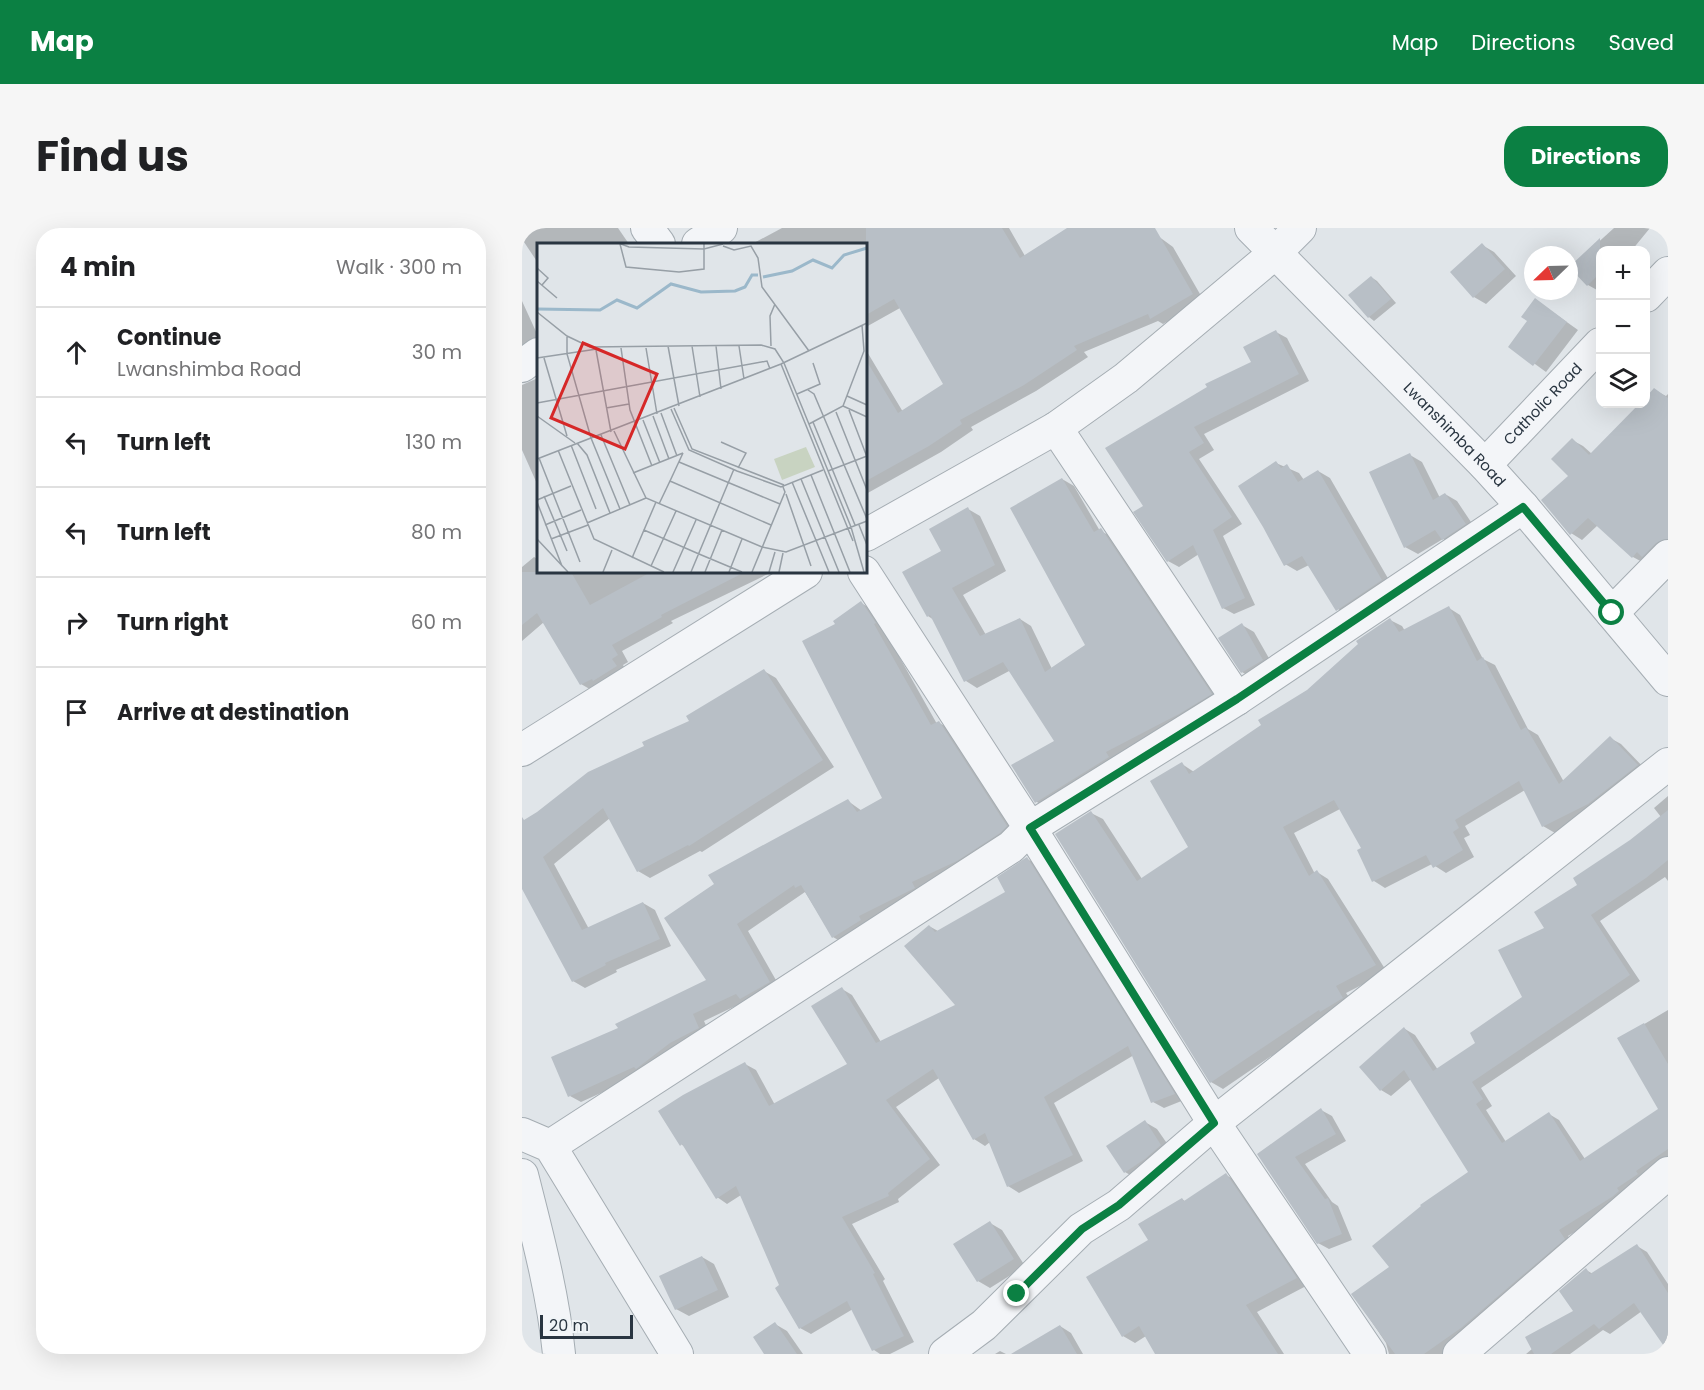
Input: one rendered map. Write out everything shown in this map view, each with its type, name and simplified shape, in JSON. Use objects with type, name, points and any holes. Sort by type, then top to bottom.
[{"type":"street","points":[[647,228],[658,243]]},
{"type":"street","points":[[700,243],[722,228]]},
{"type":"street","name":"Lwanshimba Road","points":[[1251,228],[1485,465],[1668,680]]},
{"type":"street","points":[[867,534],[1056,428],[1126,378],[1275,253],[1300,228]]},
{"type":"street","points":[[1650,293],[1668,273]]},
{"type":"street","name":"Catholic Road","points":[[1485,465],[1596,348]]},
{"type":"street","points":[[522,366],[537,355]]},
{"type":"street","points":[[1056,428],[1237,699]]},
{"type":"street","points":[[550,1146],[1011,847],[1030,828],[1237,699],[1523,507]]},
{"type":"street","points":[[1612,613],[1668,556]]},
{"type":"street","points":[[522,750],[804,573]]},
{"type":"street","points":[[865,573],[1030,828],[1214,1123],[1370,1354]]},
{"type":"street","points":[[945,1354],[984,1325],[1082,1229],[1119,1205],[1214,1123],[1668,764]]},
{"type":"street","points":[[522,1134],[550,1146],[677,1354]]},
{"type":"street","points":[[1459,1354],[1668,1173]]},
{"type":"street","points":[[522,1175],[556,1322],[559,1354]]},
{"type":"building","points":[[866,228],[1002,228],[1020,258],[1067,228],[1155,228],[1193,294],[1150,319],[1148,314],[1074,346],[1077,350],[1024,385],[960,420],[962,424],[929,446],[867,480],[867,362],[898,413],[943,384],[894,299],[867,314]]},
{"type":"building","points":[[1600,238],[1600,246],[1596,246],[1596,277],[1587,286],[1578,276],[1578,259]]},
{"type":"building","points":[[1482,243],[1505,269],[1473,298],[1450,272]]},
{"type":"building","points":[[1371,276],[1391,299],[1368,318],[1348,295]]},
{"type":"building","points":[[1534,300],[1538,300],[1567,322],[1533,366],[1508,347],[1527,321],[1521,317]]},
{"type":"building","points":[[1276,330],[1299,374],[1194,427],[1204,443],[1189,452],[1232,517],[1213,530],[1245,598],[1222,609],[1193,545],[1167,562],[1133,512],[1143,506],[1105,448],[1207,387],[1205,384],[1251,362],[1243,347]]},
{"type":"building","points":[[1654,388],[1668,398],[1668,539],[1656,543],[1642,557],[1637,552],[1632,558],[1588,518],[1570,535],[1541,500],[1568,476],[1551,459],[1572,438],[1589,455],[1635,408],[1650,408],[1650,392]]},
{"type":"building","points":[[1410,453],[1433,500],[1445,493],[1466,524],[1442,540],[1435,530],[1404,548],[1369,472]]},
{"type":"building","points":[[1276,461],[1281,468],[1287,464],[1298,482],[1318,470],[1382,580],[1336,611],[1302,556],[1284,566],[1238,486]]},
{"type":"building","points":[[1062,478],[1094,532],[1101,528],[1212,694],[1106,752],[1109,757],[1035,803],[1011,765],[1054,741],[1003,662],[964,682],[930,615],[927,617],[902,572],[941,551],[929,529],[968,507],[995,565],[952,588],[980,636],[1020,618],[1045,672],[1085,645],[1010,508]]},
{"type":"building","points":[[522,572],[572,573],[590,605],[649,573],[743,573],[661,615],[662,617],[612,645],[618,655],[612,659],[617,666],[593,681],[592,679],[580,685],[537,613],[522,625]]},
{"type":"building","points":[[861,601],[876,623],[874,624],[931,725],[939,721],[1007,826],[957,861],[912,882],[915,888],[859,916],[861,920],[832,938],[801,885],[795,888],[794,885],[737,924],[770,982],[740,999],[736,994],[693,1014],[699,1028],[670,1043],[636,1069],[634,1067],[568,1097],[551,1057],[618,1028],[615,1024],[706,980],[664,918],[714,884],[708,875],[848,799],[857,812],[882,798],[802,641],[835,624],[833,621]]},
{"type":"building","points":[[1449,606],[1477,661],[1483,657],[1521,730],[1526,727],[1559,784],[1610,736],[1638,765],[1588,804],[1542,827],[1519,781],[1455,820],[1459,828],[1453,832],[1463,850],[1433,868],[1426,855],[1372,882],[1357,850],[1361,848],[1334,800],[1283,827],[1309,876],[1317,870],[1376,965],[1336,986],[1343,998],[1320,1012],[1319,1010],[1210,1083],[1055,834],[1091,811],[1137,881],[1188,847],[1150,781],[1182,762],[1189,774],[1261,725],[1258,720],[1307,690],[1358,644],[1356,641],[1390,618],[1399,632]]},
{"type":"building","points":[[1242,623],[1263,660],[1241,673],[1218,638]]},
{"type":"building","points":[[764,669],[823,760],[689,846],[637,872],[603,808],[543,857],[582,930],[643,902],[660,939],[605,963],[606,965],[572,982],[522,889],[522,817],[524,820],[537,812],[588,772],[644,746],[642,742],[689,721],[686,716]]},
{"type":"building","points":[[1668,810],[1668,860],[1646,878],[1591,915],[1630,975],[1472,1082],[1483,1099],[1476,1104],[1502,1143],[1549,1112],[1580,1161],[1658,1109],[1617,1038],[1644,1023],[1668,1064],[1668,1149],[1636,1171],[1638,1174],[1617,1188],[1619,1191],[1612,1197],[1559,1230],[1565,1239],[1461,1328],[1424,1354],[1395,1354],[1351,1294],[1389,1267],[1372,1246],[1420,1205],[1468,1172],[1404,1070],[1380,1091],[1359,1067],[1404,1027],[1433,1071],[1475,1043],[1470,1033],[1522,997],[1498,950],[1544,928],[1534,912],[1577,885],[1573,878],[1630,840]]},
{"type":"building","points":[[1027,857],[1175,1094],[1151,1103],[1128,1046],[1044,1097],[1073,1155],[1007,1187],[985,1133],[973,1140],[933,1069],[886,1100],[930,1159],[888,1193],[889,1196],[842,1217],[875,1273],[873,1274],[904,1336],[872,1351],[847,1301],[799,1329],[775,1288],[779,1285],[736,1186],[716,1199],[682,1144],[680,1146],[658,1111],[745,1062],[769,1106],[847,1064],[811,1006],[842,987],[876,1043],[955,1005],[904,946],[929,925],[935,932],[1005,892],[997,877]]},
{"type":"building","points":[[1321,1108],[1336,1134],[1295,1157],[1325,1199],[1328,1198],[1342,1234],[1317,1244],[1257,1154]]},
{"type":"building","points":[[1145,1120],[1161,1145],[1124,1173],[1106,1146]]},
{"type":"building","points":[[1226,1173],[1297,1278],[1246,1305],[1278,1354],[1155,1354],[1139,1326],[1122,1337],[1086,1277],[1148,1240],[1138,1224],[1182,1198],[1184,1201]]},
{"type":"building","points":[[990,1221],[1014,1259],[977,1282],[953,1244]]},
{"type":"building","points":[[1637,1244],[1668,1293],[1668,1352],[1634,1303],[1599,1329],[1594,1324],[1551,1354],[1534,1354],[1525,1337],[1573,1311],[1559,1291],[1586,1268],[1590,1274]]},
{"type":"building","points":[[702,1256],[718,1290],[675,1310],[659,1276]]},
{"type":"building","points":[[775,1322],[797,1354],[764,1354],[753,1337]]},
{"type":"building","points":[[1060,1325],[1077,1354],[1011,1354]]},
{"type":"route","points":[[1017,1294],[1082,1229],[1119,1205],[1214,1123],[1030,828],[1237,699],[1523,507],[1612,613]]}]
